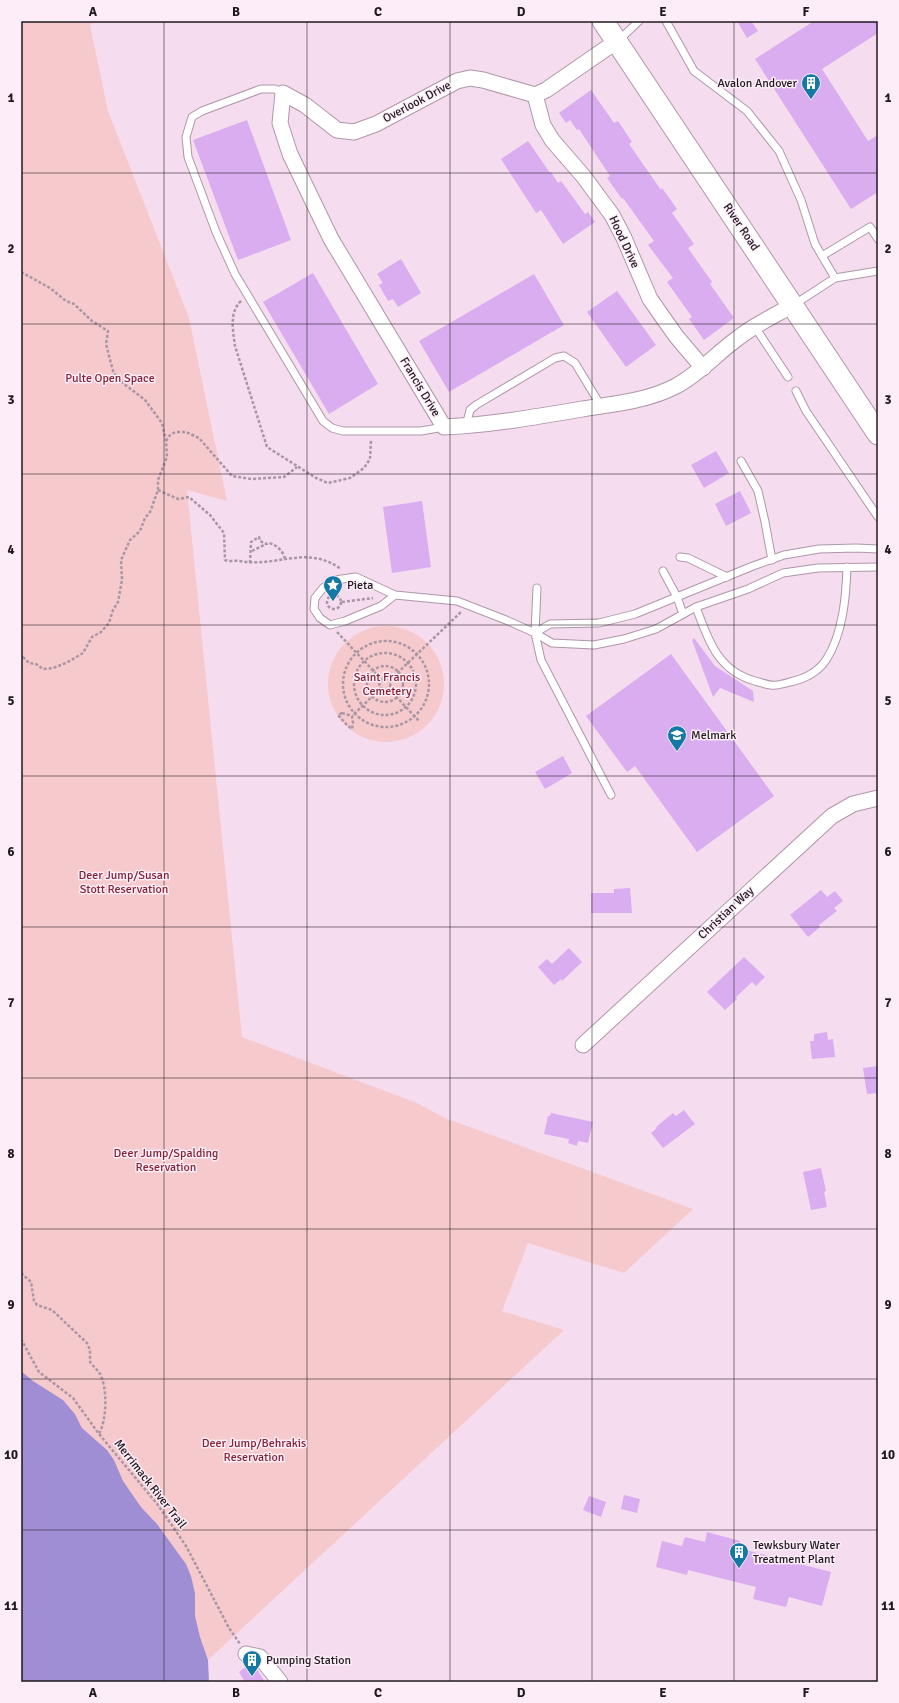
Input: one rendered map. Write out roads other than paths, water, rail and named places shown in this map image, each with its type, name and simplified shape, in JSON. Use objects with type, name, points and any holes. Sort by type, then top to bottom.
[{"type":"main road","name":"River Road","points":[[603,21],[878,434]]},
{"type":"street","points":[[535,95],[546,90],[617,41]]},
{"type":"street","name":"Overlook Drive","points":[[283,93],[305,105],[337,130],[354,132],[376,124],[457,81],[470,78],[483,80],[535,95]]},
{"type":"street","name":"Francis Drive","points":[[283,93],[280,123],[290,154],[317,213],[331,239],[444,427],[466,426],[601,406],[661,393],[677,386],[703,368],[738,337],[793,305]]},
{"type":"street","name":"Hood Drive","points":[[535,95],[543,125],[552,140],[584,177],[612,215],[624,238],[650,299],[676,336],[703,368]]},
{"type":"street","name":"Christian Way","points":[[583,1044],[832,816],[853,804],[878,798]]},
{"type":"street","points":[[246,1654],[260,1657],[280,1682]]},
{"type":"lane","points":[[617,41],[639,21]]},
{"type":"lane","points":[[666,21],[694,71],[747,111],[779,151],[801,200],[815,244],[834,278]]},
{"type":"lane","points":[[283,93],[275,89],[261,89],[202,111],[192,117],[186,137],[188,157],[216,232],[235,274],[324,421],[332,428],[343,431],[421,431],[444,427]]},
{"type":"lane","points":[[822,256],[870,227],[878,239]]},
{"type":"lane","points":[[793,305],[834,278],[878,271]]},
{"type":"lane","points":[[754,327],[788,377]]},
{"type":"lane","points":[[466,426],[470,410],[476,404],[555,358],[564,356],[575,363],[601,406]]},
{"type":"lane","points":[[796,391],[806,411],[878,517]]},
{"type":"lane","points":[[742,461],[758,491],[772,560]]},
{"type":"lane","points":[[535,633],[550,624],[599,623],[635,614],[784,555],[819,549],[878,549]]},
{"type":"lane","points":[[680,557],[688,558],[727,577]]},
{"type":"lane","points":[[696,607],[716,654],[728,667],[742,678],[775,687],[814,673],[826,661],[837,636],[846,594],[847,567]]},
{"type":"lane","points":[[395,595],[381,606],[330,626],[320,618],[314,609],[315,598],[323,588],[335,580],[356,577],[395,595],[457,601],[506,620],[535,633],[552,643],[594,645],[624,639],[656,629],[696,607],[748,589],[783,573],[818,568],[878,567]]},
{"type":"lane","points":[[663,572],[677,597],[683,614]]},
{"type":"lane","points":[[537,588],[535,633],[541,660],[611,796]]},
{"type":"place","name":"Avalon Andover","points":[[811,100]]},
{"type":"place","name":"Pieta","points":[[333,602]]},
{"type":"place","name":"Melmark","points":[[677,752]]},
{"type":"place","name":"Tewksbury Water Treatment Plant","points":[[739,1569]]},
{"type":"place","name":"Pumping Station","points":[[252,1677]]},
{"type":"park label","name":"Pulte Open Space","points":[[110,378]]},
{"type":"park label","name":"Saint Francis Cemetery","points":[[387,684]]},
{"type":"park label","name":"Deer Jump/Susan Stott Reservation","points":[[124,882]]},
{"type":"park label","name":"Deer Jump/Spalding Reservation","points":[[166,1160]]},
{"type":"park label","name":"Deer Jump/Behrakis Reservation","points":[[254,1450]]}]
